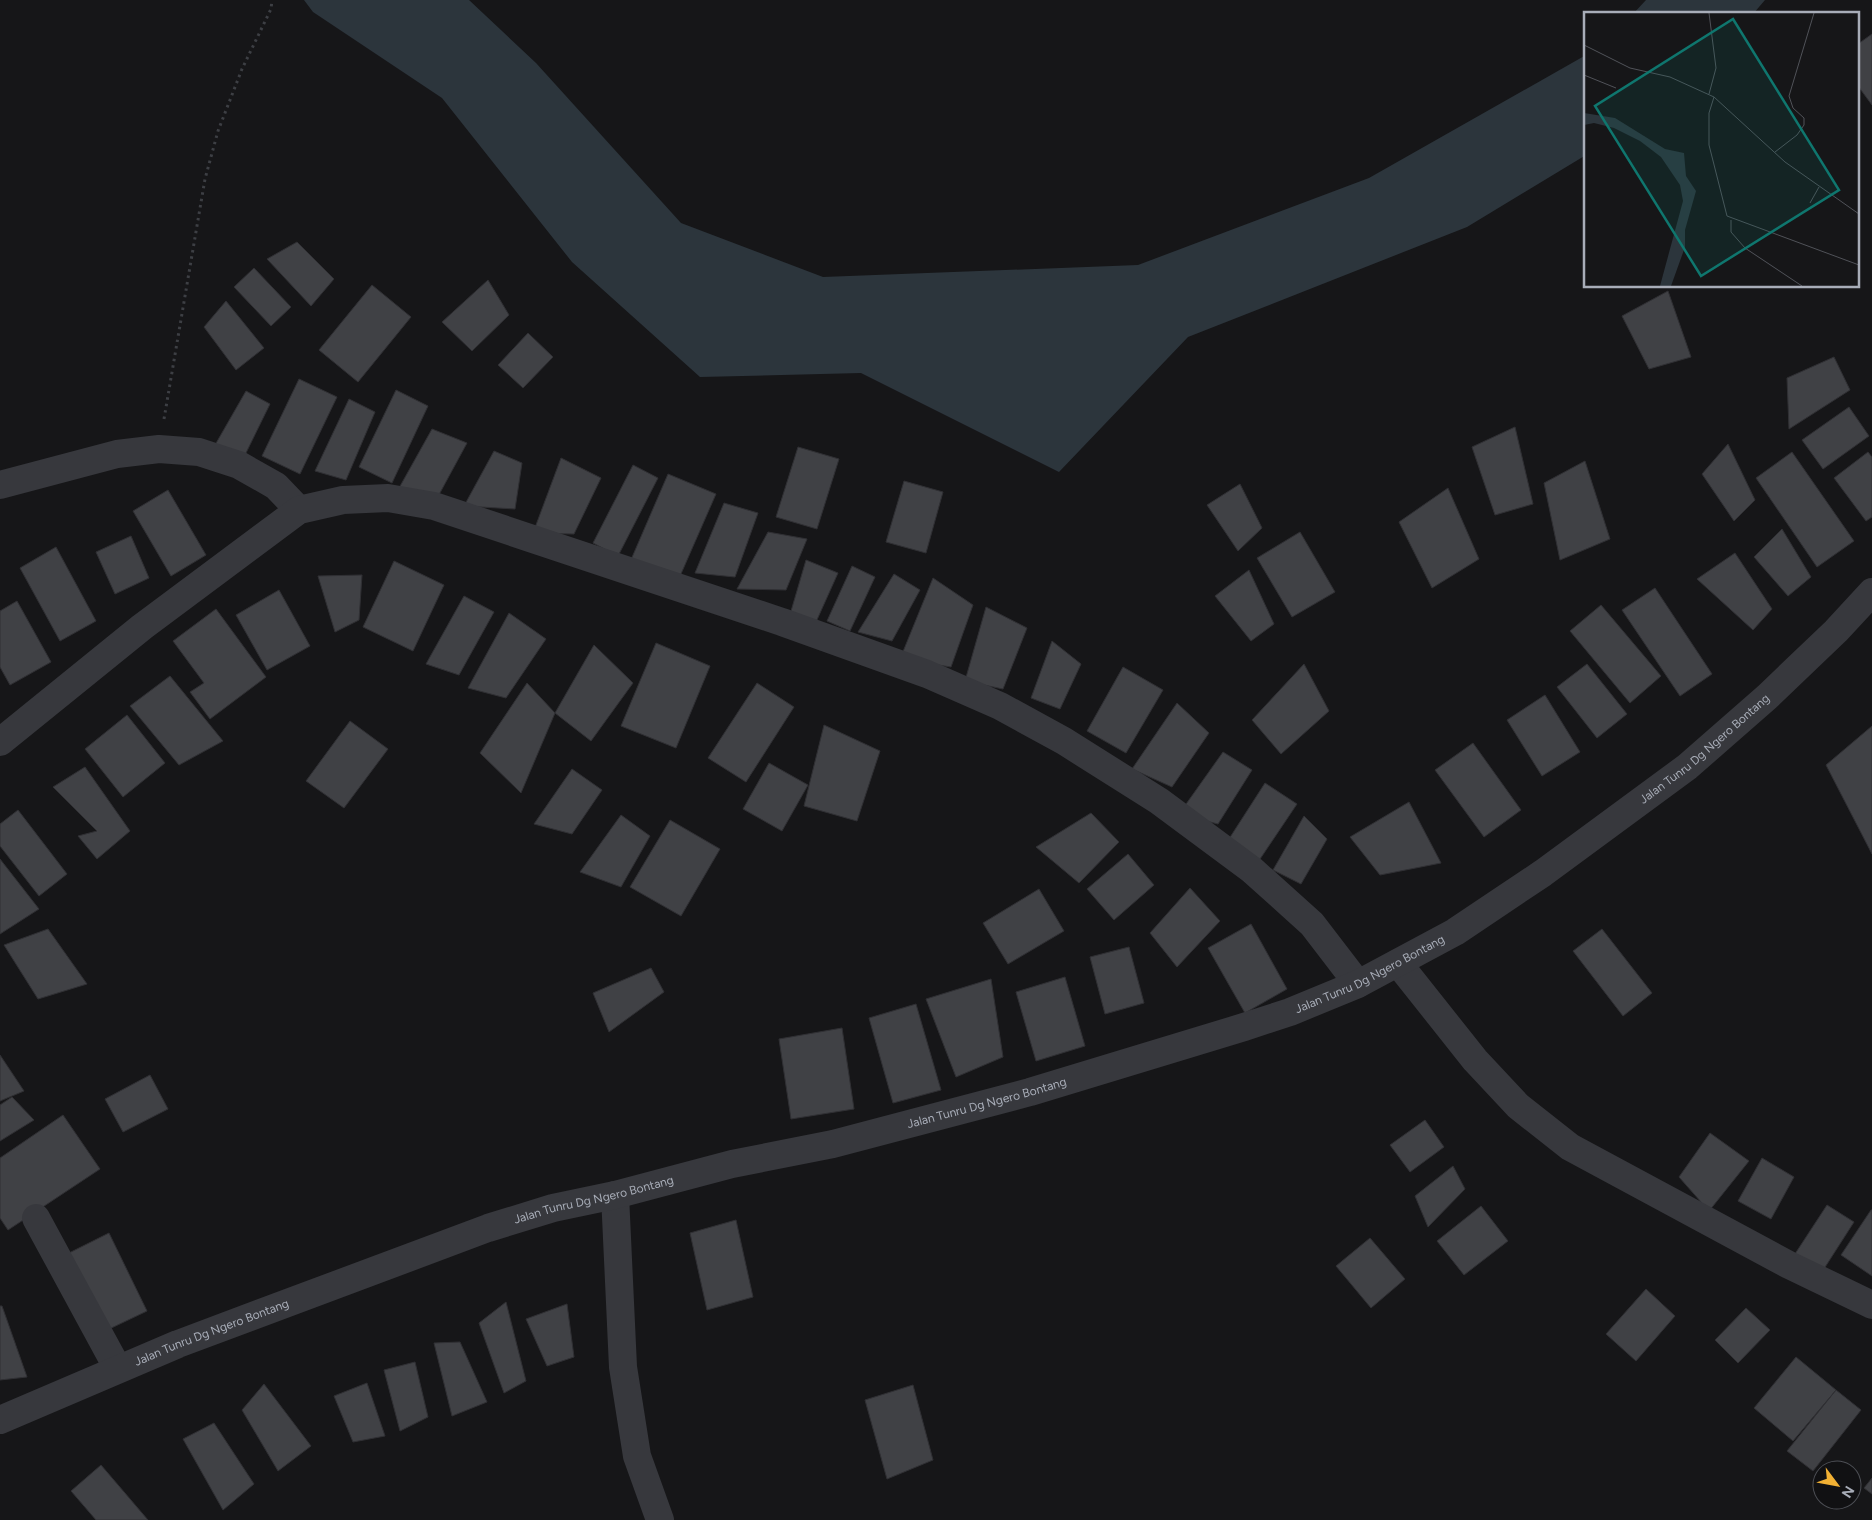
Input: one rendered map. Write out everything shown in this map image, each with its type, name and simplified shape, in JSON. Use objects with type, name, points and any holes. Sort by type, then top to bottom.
[{"type":"street","points":[[0,485],[117,454],[159,449],[199,452],[239,464],[276,486],[299,510]]},
{"type":"street","points":[[0,742],[142,627],[299,510],[343,500],[388,498],[434,506],[782,622],[928,674],[1000,706],[1064,741],[1160,801],[1252,870],[1312,924],[1358,984]]},
{"type":"street","name":"Jalan Tunru Dg Ngero Bontang","points":[[0,1420],[178,1344],[488,1228],[553,1208],[615,1195],[732,1164],[833,1144],[1030,1092],[1290,1012],[1358,984],[1455,932],[1543,874],[1687,766],[1768,697],[1836,631],[1872,592]]},
{"type":"street","points":[[1398,964],[1474,1060],[1518,1106],[1570,1147],[1788,1265],[1872,1304]]},
{"type":"street","points":[[615,1195],[624,1367],[637,1456],[660,1520]]},
{"type":"street","points":[[36,1218],[118,1369]]},
{"type":"path","points":[[159,449],[205,179],[218,131],[242,69],[271,9],[272,0]]},
{"type":"shaded area","points":[[304,0],[469,0],[536,63],[681,223],[823,277],[1138,265],[1369,178],[1584,56],[1584,156],[1467,227],[1188,337],[1059,472],[861,373],[700,377],[572,262],[442,98],[313,12]]},
{"type":"shaded area","points":[[1646,0],[1765,0],[1755,12],[1635,12]]},
{"type":"building","points":[[1872,34],[1872,105],[1860,89],[1860,43]]},
{"type":"building","points":[[297,242],[334,279],[311,306],[267,259]]},
{"type":"building","points":[[254,268],[291,307],[271,326],[234,287]]},
{"type":"building","points":[[488,280],[509,315],[472,351],[442,322]]},
{"type":"building","points":[[372,285],[411,317],[358,382],[319,350]]},
{"type":"building","points":[[1668,291],[1691,357],[1649,369],[1622,316]]},
{"type":"building","points":[[226,301],[264,348],[236,370],[204,327]]},
{"type":"building","points":[[528,333],[553,357],[523,388],[498,365]]},
{"type":"building","points":[[1834,357],[1850,390],[1789,429],[1787,378]]},
{"type":"building","points":[[299,379],[337,397],[300,474],[262,456]]},
{"type":"building","points":[[396,390],[428,406],[392,483],[359,467]]},
{"type":"building","points":[[246,391],[270,404],[244,457],[211,452]]},
{"type":"building","points":[[349,399],[375,412],[346,480],[315,471]]},
{"type":"building","points":[[1849,407],[1869,436],[1823,469],[1802,440]]},
{"type":"building","points":[[1515,427],[1533,504],[1495,515],[1472,447]]},
{"type":"building","points":[[432,429],[467,443],[435,502],[394,497]]},
{"type":"building","points":[[1728,444],[1755,500],[1734,521],[1702,474]]},
{"type":"building","points":[[798,447],[839,459],[817,529],[776,517]]},
{"type":"building","points":[[494,451],[522,463],[515,509],[464,506]]},
{"type":"building","points":[[1792,452],[1854,541],[1817,567],[1756,478]]},
{"type":"building","points":[[1868,452],[1872,457],[1872,517],[1866,521],[1834,478]]},
{"type":"building","points":[[561,458],[601,478],[574,534],[533,533]]},
{"type":"building","points":[[1585,461],[1610,539],[1560,560],[1544,483]]},
{"type":"building","points":[[633,465],[658,478],[618,556],[593,543]]},
{"type":"building","points":[[668,474],[716,494],[677,583],[630,562]]},
{"type":"building","points":[[904,481],[943,492],[926,553],[886,542]]},
{"type":"building","points":[[1240,484],[1262,528],[1238,551],[1207,505]]},
{"type":"building","points":[[1448,488],[1479,559],[1432,588],[1399,522]]},
{"type":"building","points":[[168,490],[206,555],[171,576],[133,511]]},
{"type":"building","points":[[724,503],[758,513],[735,577],[695,573]]},
{"type":"building","points":[[1782,529],[1811,577],[1788,596],[1754,557]]},
{"type":"building","points":[[768,532],[807,539],[786,590],[737,589]]},
{"type":"building","points":[[1300,532],[1335,592],[1292,617],[1257,558]]},
{"type":"building","points":[[131,536],[149,578],[115,594],[96,552]]},
{"type":"building","points":[[56,547],[96,621],[60,641],[20,568]]},
{"type":"building","points":[[1735,553],[1772,609],[1753,630],[1697,579]]},
{"type":"building","points":[[806,560],[838,573],[816,622],[789,618]]},
{"type":"building","points":[[394,561],[444,585],[413,651],[363,627]]},
{"type":"building","points":[[852,566],[875,577],[850,631],[827,621]]},
{"type":"building","points":[[1249,570],[1274,624],[1251,641],[1215,596]]},
{"type":"building","points":[[894,574],[920,590],[892,641],[858,632]]},
{"type":"building","points":[[362,575],[359,620],[335,632],[318,576]]},
{"type":"building","points":[[933,578],[973,605],[951,667],[900,659]]},
{"type":"building","points":[[1655,588],[1712,674],[1680,696],[1622,610]]},
{"type":"building","points":[[279,590],[310,646],[267,670],[236,615]]},
{"type":"building","points":[[464,596],[494,612],[459,675],[426,664]]},
{"type":"building","points":[[17,601],[51,662],[10,685],[0,667],[0,611]]},
{"type":"building","points":[[1601,605],[1661,676],[1630,703],[1570,631]]},
{"type":"building","points":[[986,607],[1027,628],[1003,689],[965,681]]},
{"type":"building","points":[[216,609],[266,677],[210,719],[190,692],[204,683],[173,641]]},
{"type":"building","points":[[509,613],[546,639],[506,698],[468,688]]},
{"type":"building","points":[[1052,641],[1081,664],[1060,709],[1031,698]]},
{"type":"building","points":[[656,643],[710,666],[676,748],[621,726]]},
{"type":"building","points":[[594,645],[633,683],[591,741],[555,713]]},
{"type":"building","points":[[1304,664],[1329,711],[1281,754],[1252,720]]},
{"type":"building","points":[[1587,664],[1627,714],[1597,738],[1557,687]]},
{"type":"building","points":[[1123,667],[1163,690],[1126,753],[1087,731]]},
{"type":"building","points":[[170,676],[223,741],[179,765],[130,706]]},
{"type":"building","points":[[527,683],[555,713],[521,793],[480,753]]},
{"type":"building","points":[[757,683],[794,707],[746,782],[708,758]]},
{"type":"building","points":[[1545,695],[1580,752],[1542,776],[1507,720]]},
{"type":"building","points":[[1177,703],[1209,733],[1172,787],[1132,769]]},
{"type":"building","points":[[127,715],[165,763],[123,797],[85,749]]},
{"type":"building","points":[[350,721],[388,749],[344,808],[306,781]]},
{"type":"building","points":[[824,725],[880,751],[857,821],[804,806]]},
{"type":"building","points":[[1872,726],[1872,854],[1826,765]]},
{"type":"building","points":[[1473,743],[1521,810],[1484,837],[1435,770]]},
{"type":"building","points":[[1223,752],[1252,770],[1218,824],[1179,814]]},
{"type":"building","points":[[769,763],[808,785],[782,831],[743,809]]},
{"type":"building","points":[[85,767],[130,831],[97,859],[78,836],[97,831],[53,787]]},
{"type":"building","points":[[572,769],[602,790],[572,834],[534,824]]},
{"type":"building","points":[[1265,783],[1297,804],[1258,862],[1227,842]]},
{"type":"building","points":[[1409,802],[1441,863],[1380,875],[1350,837]]},
{"type":"building","points":[[18,810],[67,874],[39,896],[0,846],[0,824]]},
{"type":"building","points":[[1091,813],[1119,842],[1079,883],[1036,847]]},
{"type":"building","points":[[621,815],[650,836],[621,887],[580,872]]},
{"type":"building","points":[[1304,816],[1327,839],[1301,884],[1273,870]]},
{"type":"building","points":[[670,820],[720,849],[681,916],[630,887]]},
{"type":"building","points":[[1128,854],[1154,885],[1114,920],[1087,889]]},
{"type":"building","points":[[0,859],[39,909],[0,934]]},
{"type":"building","points":[[1190,888],[1220,921],[1177,967],[1150,933]]},
{"type":"building","points":[[1039,889],[1064,931],[1008,964],[983,923]]},
{"type":"building","points":[[1251,924],[1287,989],[1245,1013],[1208,948]]},
{"type":"building","points":[[48,929],[87,984],[38,999],[4,945]]},
{"type":"building","points":[[1602,929],[1652,993],[1623,1016],[1573,951]]},
{"type":"building","points":[[1129,947],[1144,1003],[1105,1014],[1090,957]]},
{"type":"building","points":[[651,968],[664,992],[609,1032],[593,993]]},
{"type":"building","points":[[1065,977],[1085,1046],[1036,1061],[1016,992]]},
{"type":"building","points":[[991,979],[1003,1057],[956,1077],[926,999]]},
{"type":"building","points":[[916,1004],[941,1090],[893,1103],[869,1018]]},
{"type":"building","points":[[842,1028],[854,1109],[791,1119],[779,1039]]},
{"type":"building","points":[[0,1055],[24,1091],[0,1101]]},
{"type":"building","points":[[150,1075],[168,1109],[123,1132],[105,1099]]},
{"type":"building","points":[[12,1097],[34,1120],[0,1141],[0,1105]]},
{"type":"building","points":[[63,1115],[100,1169],[8,1230],[0,1218],[0,1158]]},
{"type":"building","points":[[1425,1120],[1444,1147],[1410,1172],[1390,1145]]},
{"type":"building","points":[[1710,1133],[1749,1161],[1709,1211],[1679,1177]]},
{"type":"building","points":[[1762,1158],[1794,1177],[1771,1219],[1738,1201]]},
{"type":"building","points":[[1453,1166],[1465,1189],[1428,1227],[1415,1196]]},
{"type":"building","points":[[1827,1205],[1854,1222],[1820,1275],[1793,1257]]},
{"type":"building","points":[[1481,1206],[1508,1241],[1464,1275],[1437,1241]]},
{"type":"building","points":[[1872,1210],[1872,1276],[1841,1255]]},
{"type":"building","points":[[736,1220],[753,1297],[707,1310],[690,1233]]},
{"type":"building","points":[[109,1233],[147,1311],[105,1331],[67,1254]]},
{"type":"building","points":[[1370,1238],[1405,1279],[1371,1308],[1336,1266]]},
{"type":"building","points":[[1646,1289],[1675,1316],[1636,1361],[1606,1334]]},
{"type":"building","points":[[506,1302],[526,1381],[504,1393],[479,1323]]},
{"type":"building","points":[[567,1304],[574,1357],[547,1366],[526,1319]]},
{"type":"building","points":[[0,1306],[2,1306],[27,1377],[0,1380]]},
{"type":"building","points":[[1746,1308],[1770,1330],[1738,1363],[1715,1340]]},
{"type":"building","points":[[460,1342],[487,1402],[452,1416],[434,1343]]},
{"type":"building","points":[[1796,1357],[1836,1390],[1793,1441],[1754,1408]]},
{"type":"building","points":[[415,1362],[428,1417],[400,1431],[384,1370]]},
{"type":"building","points":[[367,1383],[385,1436],[353,1442],[334,1396]]},
{"type":"building","points":[[264,1384],[311,1446],[278,1471],[242,1410]]},
{"type":"building","points":[[913,1385],[933,1460],[887,1479],[865,1400]]},
{"type":"building","points":[[1836,1390],[1861,1410],[1822,1460],[1812,1460],[1812,1470],[1787,1451]]},
{"type":"building","points":[[214,1423],[254,1484],[223,1510],[183,1439]]},
{"type":"building","points":[[101,1465],[148,1520],[96,1520],[71,1491]]},
{"type":"building","points":[[1872,1478],[1872,1494],[1864,1488]]}]
